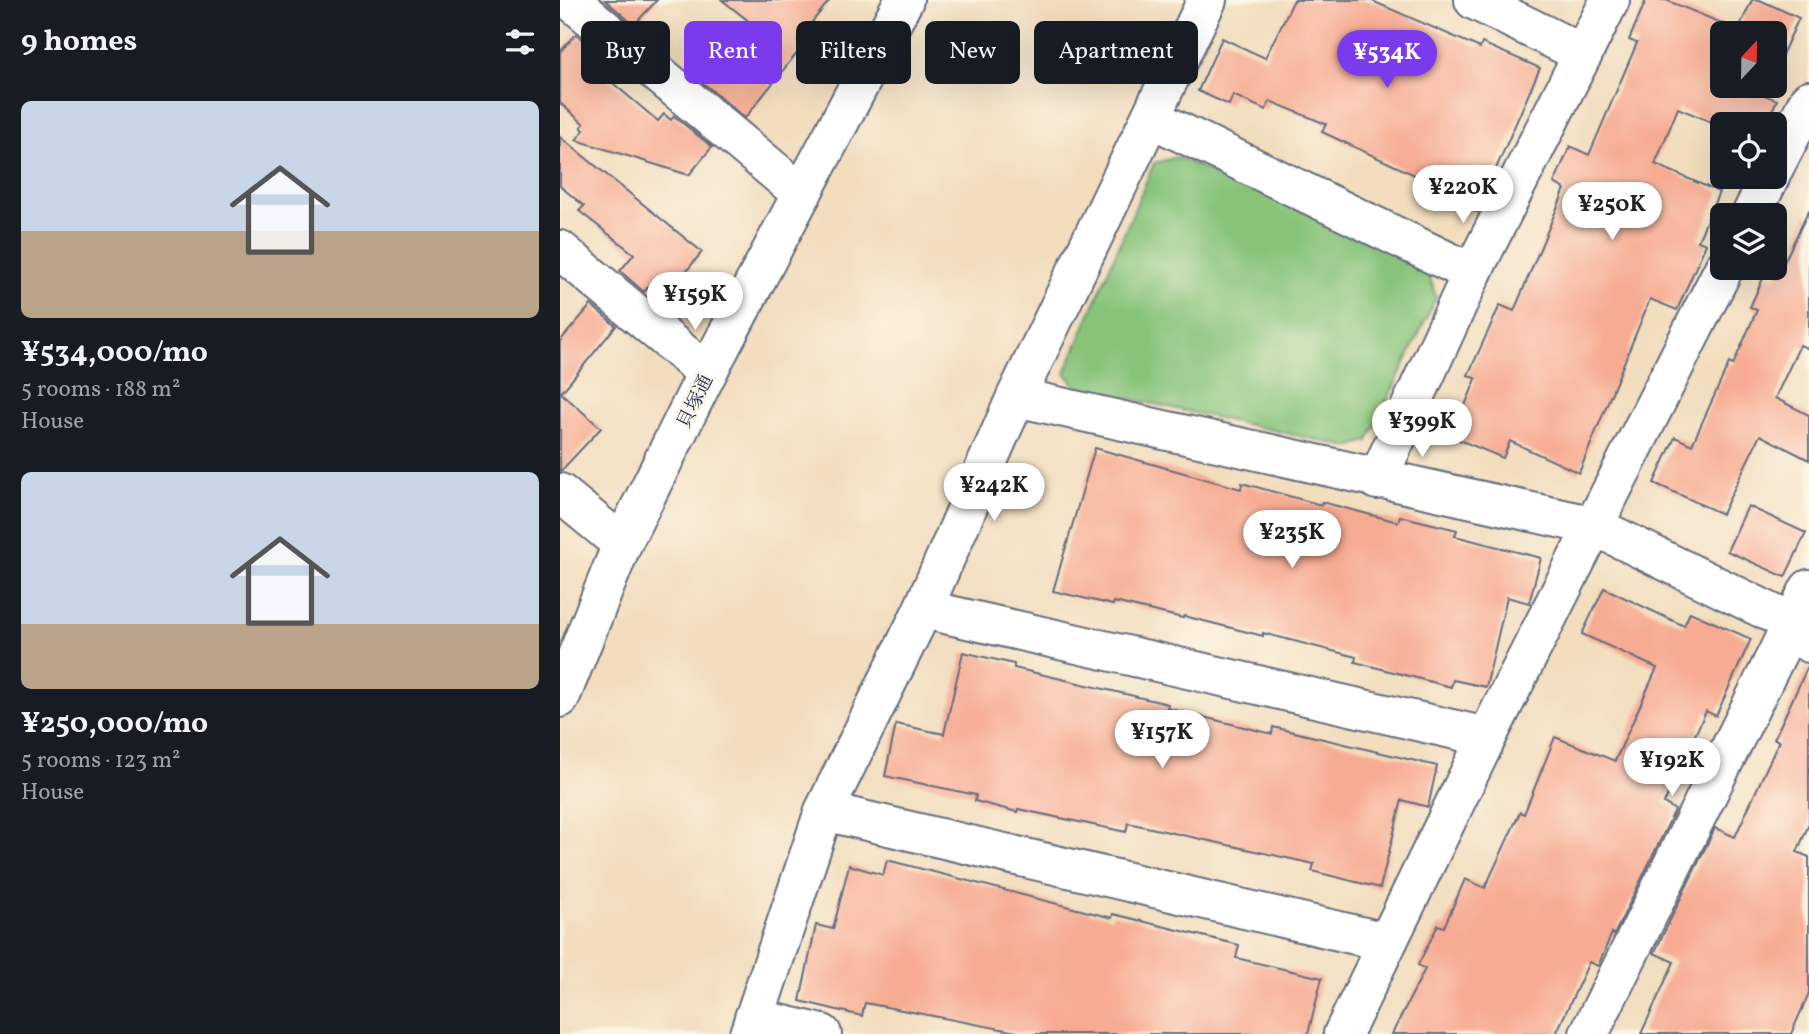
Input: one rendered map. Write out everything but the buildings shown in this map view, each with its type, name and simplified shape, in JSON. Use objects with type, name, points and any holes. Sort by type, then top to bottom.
[{"type":"street","points":[[570,0],[802,194]]},
{"type":"street","points":[[822,1034],[751,1026],[824,811],[923,609],[1016,397],[1207,0]]},
{"type":"street","points":[[1474,0],[1583,54]]},
{"type":"street","points":[[1377,480],[1472,273],[1610,0]]},
{"type":"street","name":"貝塚通","points":[[560,698],[622,544],[707,373],[802,194],[888,7]]},
{"type":"street","points":[[1787,143],[1809,100]]},
{"type":"street","points":[[1151,118],[1472,273]]},
{"type":"street","points":[[560,250],[707,373]]},
{"type":"street","points":[[1343,1034],[1487,737],[1718,280]]},
{"type":"street","points":[[1016,397],[1377,480],[1594,526],[1800,633]]},
{"type":"street","points":[[560,492],[622,544]]},
{"type":"street","points":[[1589,1034],[1800,633],[1809,589]]},
{"type":"street","points":[[923,609],[1487,737]]},
{"type":"street","points":[[824,811],[1386,942]]},
{"type":"green space","points":[[1177,157],[1427,266],[1436,298],[1368,441],[1349,447],[1077,387],[1065,373],[1154,163]]}]
